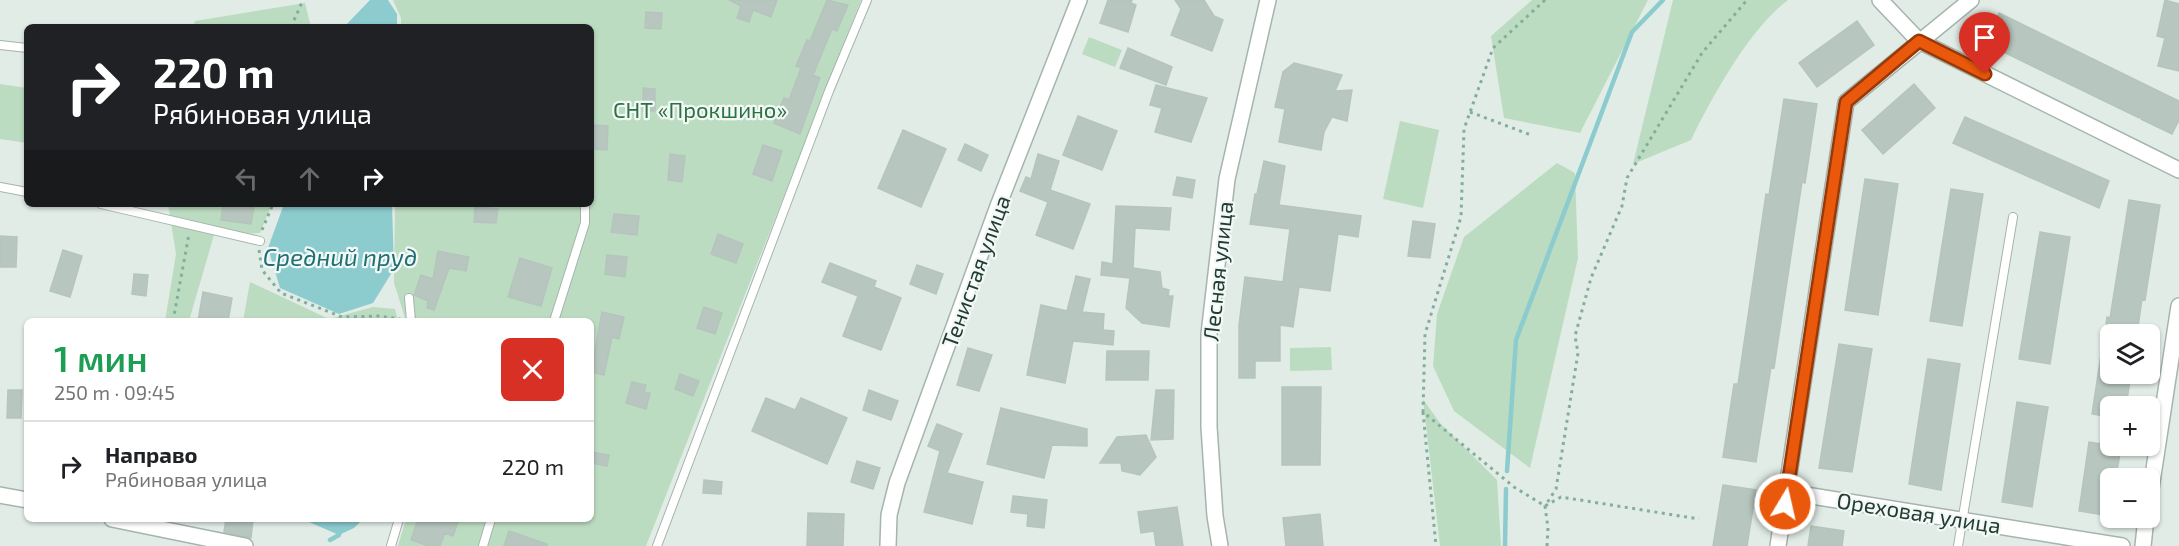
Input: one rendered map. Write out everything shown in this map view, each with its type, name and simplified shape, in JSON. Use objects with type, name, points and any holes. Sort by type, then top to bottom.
[{"type":"street","name":"Тенистая улица","points":[[888,546],[889,515],[897,483],[998,206],[1079,0]]},
{"type":"street","name":"Лесная улица","points":[[1220,546],[1215,516],[1209,428],[1209,334],[1227,179],[1268,0]]},
{"type":"street","points":[[1880,0],[1919,41],[2179,170]]},
{"type":"street","points":[[1778,546],[1846,102],[1971,0]]},
{"type":"street","points":[[2154,468],[2179,306]]},
{"type":"street","name":"Ореховая улица","points":[[1787,492],[1962,518],[2122,546]]},
{"type":"street","points":[[0,495],[24,499]]},
{"type":"street","points":[[126,522],[234,546],[245,546]]},
{"type":"street","points":[[2143,546],[2145,528]]},
{"type":"lane","points":[[657,546],[828,91],[867,0]]},
{"type":"lane","points":[[0,45],[24,48]]},
{"type":"lane","points":[[0,187],[24,191]]},
{"type":"lane","points":[[113,207],[259,241]]},
{"type":"lane","points":[[555,318],[585,223],[585,207]]},
{"type":"lane","points":[[1958,546],[2013,217]]},
{"type":"lane","points":[[409,298],[411,318]]},
{"type":"lane","points":[[391,546],[398,522]]},
{"type":"lane","points":[[483,546],[490,522]]},
{"type":"path","points":[[292,24],[303,0]]},
{"type":"path","points":[[1436,546],[1423,412],[1425,334],[1461,217],[1464,129],[1493,48],[1545,0]]},
{"type":"path","points":[[1547,546],[1548,528],[1545,506],[1556,489],[1578,353],[1575,336],[1591,278],[1622,206],[1627,178],[1702,53],[1747,0]]},
{"type":"path","points":[[1470,112],[1531,135]]},
{"type":"path","points":[[272,207],[259,241],[262,270],[281,292],[342,317],[391,318]]},
{"type":"path","points":[[174,318],[191,226]]},
{"type":"path","points":[[1423,412],[1514,487],[1545,506]]},
{"type":"path","points":[[1545,506],[1561,497],[1699,519]]},
{"type":"green space","name":"СНТ «Прокшино»","points":[[393,0],[861,0],[646,546],[398,546],[405,522],[594,522],[594,318],[405,318],[394,283],[395,207],[594,207],[594,24],[401,24],[401,18]]},
{"type":"green space","points":[[1532,0],[1648,0],[1580,133],[1504,118],[1491,36]]},
{"type":"green space","points":[[1673,0],[1788,0],[1774,12],[1746,45],[1721,84],[1691,140],[1633,164]]},
{"type":"green space","points":[[305,3],[310,24],[194,24],[195,21]]},
{"type":"green space","points":[[1089,37],[1122,50],[1115,67],[1082,54]]},
{"type":"green space","points":[[0,84],[24,88],[24,143],[0,139]]},
{"type":"green space","points":[[1400,121],[1439,130],[1423,208],[1383,199]]},
{"type":"green space","points":[[1557,163],[1575,173],[1578,258],[1530,468],[1454,411],[1433,366],[1437,314],[1464,237]]},
{"type":"green space","points":[[168,207],[271,207],[260,233],[214,235],[190,318],[165,318],[176,254]]},
{"type":"green space","points":[[250,282],[327,318],[244,318]]},
{"type":"green space","points":[[373,307],[395,309],[397,318],[333,318]]},
{"type":"green space","points":[[1331,347],[1332,370],[1290,371],[1290,348]]},
{"type":"green space","points":[[1423,399],[1440,423],[1497,480],[1501,546],[1440,546]]},
{"type":"water","points":[[370,0],[388,0],[397,14],[397,24],[347,24]]},
{"type":"water","name":"Средний пруд","points":[[283,207],[392,207],[394,269],[373,303],[339,314],[280,288],[268,248]]},
{"type":"water","points":[[309,522],[360,522],[354,528],[339,535]]},
{"type":"building","points":[[729,0],[777,0],[771,17],[753,10],[749,22],[737,18],[741,6]]},
{"type":"building","points":[[827,0],[848,5],[837,31],[832,29],[813,75],[820,78],[800,134],[774,123],[784,98],[789,100],[801,68],[796,66],[807,40],[810,41]]},
{"type":"building","points":[[1108,0],[1132,0],[1131,3],[1136,5],[1128,32],[1100,23]]},
{"type":"building","points":[[1175,0],[1204,0],[1214,16],[1223,20],[1212,51],[1171,35],[1181,9]]},
{"type":"building","points":[[2165,0],[2179,4],[2179,71],[2158,66],[2165,38],[2157,36]]},
{"type":"building","points":[[646,12],[662,13],[661,29],[645,28]]},
{"type":"building","points":[[1999,13],[2179,101],[2179,120],[2172,134],[2141,119],[2142,116],[2139,118],[1985,43]]},
{"type":"building","points":[[1857,21],[1874,45],[1817,87],[1799,63]]},
{"type":"building","points":[[1128,48],[1172,67],[1166,85],[1120,68]]},
{"type":"building","points":[[1294,63],[1342,75],[1335,91],[1352,90],[1347,121],[1332,117],[1324,132],[1321,150],[1279,142],[1285,109],[1275,107],[1283,72]]},
{"type":"building","points":[[1914,84],[1935,108],[1883,154],[1862,130]]},
{"type":"building","points":[[1156,85],[1207,98],[1191,142],[1155,132],[1162,108],[1150,105]]},
{"type":"building","points":[[643,88],[655,89],[655,111],[643,111]]},
{"type":"building","points":[[1784,99],[1817,104],[1805,183],[1802,182],[1774,368],[1771,367],[1756,462],[1723,457],[1734,384],[1738,384],[1766,194],[1769,195]]},
{"type":"building","points":[[1078,116],[1117,131],[1102,170],[1063,155]]},
{"type":"building","points":[[1965,117],[2109,181],[2099,208],[1953,143]]},
{"type":"building","points":[[594,125],[608,126],[607,150],[594,149]]},
{"type":"building","points":[[903,130],[946,149],[921,207],[878,188]]},
{"type":"building","points":[[965,144],[988,155],[981,171],[958,160]]},
{"type":"building","points":[[763,145],[782,151],[772,181],[753,174]]},
{"type":"building","points":[[670,154],[685,156],[682,182],[668,180]]},
{"type":"building","points":[[1038,154],[1059,161],[1050,190],[1090,204],[1073,249],[1036,235],[1048,202],[1020,191],[1026,177],[1031,179]]},
{"type":"building","points":[[1264,161],[1285,166],[1279,205],[1361,216],[1358,237],[1338,234],[1330,291],[1299,287],[1293,327],[1280,325],[1280,361],[1255,361],[1255,378],[1239,378],[1239,325],[1245,277],[1283,282],[1290,229],[1250,224]]},
{"type":"building","points":[[1177,177],[1195,180],[1192,198],[1173,195]]},
{"type":"building","points":[[1865,179],[1898,184],[1878,315],[1845,310]]},
{"type":"building","points":[[1951,189],[1983,194],[1962,326],[1930,321]]},
{"type":"building","points":[[2129,200],[2160,205],[2145,300],[2142,299],[2138,324],[2106,324],[2107,317],[2110,318]]},
{"type":"building","points":[[1116,206],[1171,208],[1169,230],[1135,228],[1133,268],[1160,272],[1162,288],[1169,290],[1168,296],[1173,296],[1169,327],[1142,323],[1126,308],[1130,278],[1101,275],[1102,262],[1113,264]]},
{"type":"building","points":[[223,207],[254,207],[251,224],[221,220]]},
{"type":"building","points":[[475,207],[498,209],[496,223],[474,222]]},
{"type":"building","points":[[614,214],[639,216],[637,235],[611,232]]},
{"type":"building","points":[[1413,221],[1435,224],[1430,258],[1408,256]]},
{"type":"building","points":[[2040,232],[2070,237],[2050,364],[2019,359]]},
{"type":"building","points":[[718,234],[743,244],[736,263],[711,254]]},
{"type":"building","points":[[0,236],[17,237],[16,267],[0,267]]},
{"type":"building","points":[[63,250],[82,256],[70,297],[50,291]]},
{"type":"building","points":[[438,251],[469,257],[466,271],[449,268],[434,310],[427,308],[428,301],[414,295],[421,275],[433,279]]},
{"type":"building","points":[[607,255],[627,257],[625,277],[605,274]]},
{"type":"building","points":[[520,258],[552,268],[541,306],[508,297]]},
{"type":"building","points":[[830,263],[876,281],[874,287],[901,298],[881,350],[843,336],[858,296],[822,282]]},
{"type":"building","points":[[917,265],[943,274],[936,294],[910,284]]},
{"type":"building","points":[[134,274],[148,275],[146,296],[132,294]]},
{"type":"building","points":[[1076,276],[1090,279],[1082,312],[1104,314],[1103,330],[1114,331],[1113,345],[1073,341],[1065,383],[1027,375],[1041,305],[1067,311]]},
{"type":"building","points":[[203,292],[232,298],[229,318],[199,318]]},
{"type":"building","points":[[704,307],[722,313],[715,334],[697,328]]},
{"type":"building","points":[[602,312],[624,317],[619,339],[612,337],[604,375],[594,373],[594,356]]},
{"type":"building","points":[[1839,344],[1872,349],[1852,472],[1819,468]]},
{"type":"building","points":[[968,348],[992,355],[979,391],[957,385]]},
{"type":"building","points":[[1107,351],[1149,351],[1148,380],[1106,380]]},
{"type":"building","points":[[1928,359],[1960,364],[1941,490],[1909,484]]},
{"type":"building","points":[[2100,362],[2100,384],[2129,384],[2128,396],[2100,396],[2100,415],[2092,414]]},
{"type":"building","points":[[680,374],[699,381],[693,396],[675,389]]},
{"type":"building","points":[[632,382],[646,385],[644,392],[650,393],[646,409],[626,403]]},
{"type":"building","points":[[1282,387],[1321,387],[1320,465],[1282,465]]},
{"type":"building","points":[[8,390],[22,390],[21,418],[7,418]]},
{"type":"building","points":[[869,390],[898,401],[891,420],[863,410]]},
{"type":"building","points":[[1156,390],[1174,390],[1173,439],[1151,440]]},
{"type":"building","points":[[766,398],[795,410],[801,398],[847,418],[827,464],[752,431]]},
{"type":"building","points":[[2017,402],[2048,407],[2032,507],[2002,502]]},
{"type":"building","points":[[1001,408],[1087,429],[1087,446],[1052,445],[1044,478],[987,464]]},
{"type":"building","points":[[937,424],[962,434],[947,473],[983,482],[972,524],[924,512],[940,451],[928,446]]},
{"type":"building","points":[[1146,435],[1156,457],[1140,475],[1122,471],[1121,463],[1100,463],[1117,437]]},
{"type":"building","points":[[2089,442],[2100,444],[2100,456],[2120,456],[2118,468],[2100,468],[2100,514],[2079,511]]},
{"type":"building","points":[[594,452],[609,455],[607,466],[594,464]]},
{"type":"building","points":[[857,461],[880,468],[873,489],[851,482]]},
{"type":"building","points":[[704,480],[722,482],[721,494],[703,493]]},
{"type":"building","points":[[1723,485],[1756,490],[1747,546],[1713,546]]},
{"type":"building","points":[[1013,496],[1047,500],[1044,528],[1027,526],[1028,514],[1011,512]]},
{"type":"building","points":[[1177,507],[1183,546],[1156,546],[1154,531],[1141,533],[1138,512]]},
{"type":"building","points":[[808,513],[844,514],[843,546],[807,546]]},
{"type":"building","points":[[1320,514],[1323,546],[1286,546],[1283,518]]},
{"type":"building","points":[[226,522],[253,522],[251,538],[224,532]]},
{"type":"building","points":[[417,522],[458,522],[453,536],[445,533],[440,546],[429,546],[411,540]]},
{"type":"building","points":[[1811,526],[1844,531],[1842,546],[1808,546]]},
{"type":"building","points":[[509,531],[547,544],[547,546],[504,546]]},
{"type":"waterway","points":[[1507,471],[1516,340],[1632,32],[1663,0]]},
{"type":"waterway","points":[[1505,546],[1506,489]]},
{"type":"waterway","points":[[330,540],[339,535],[341,522]]},
{"type":"route","points":[[1785,504],[1846,102],[1919,41],[1985,74]]}]
